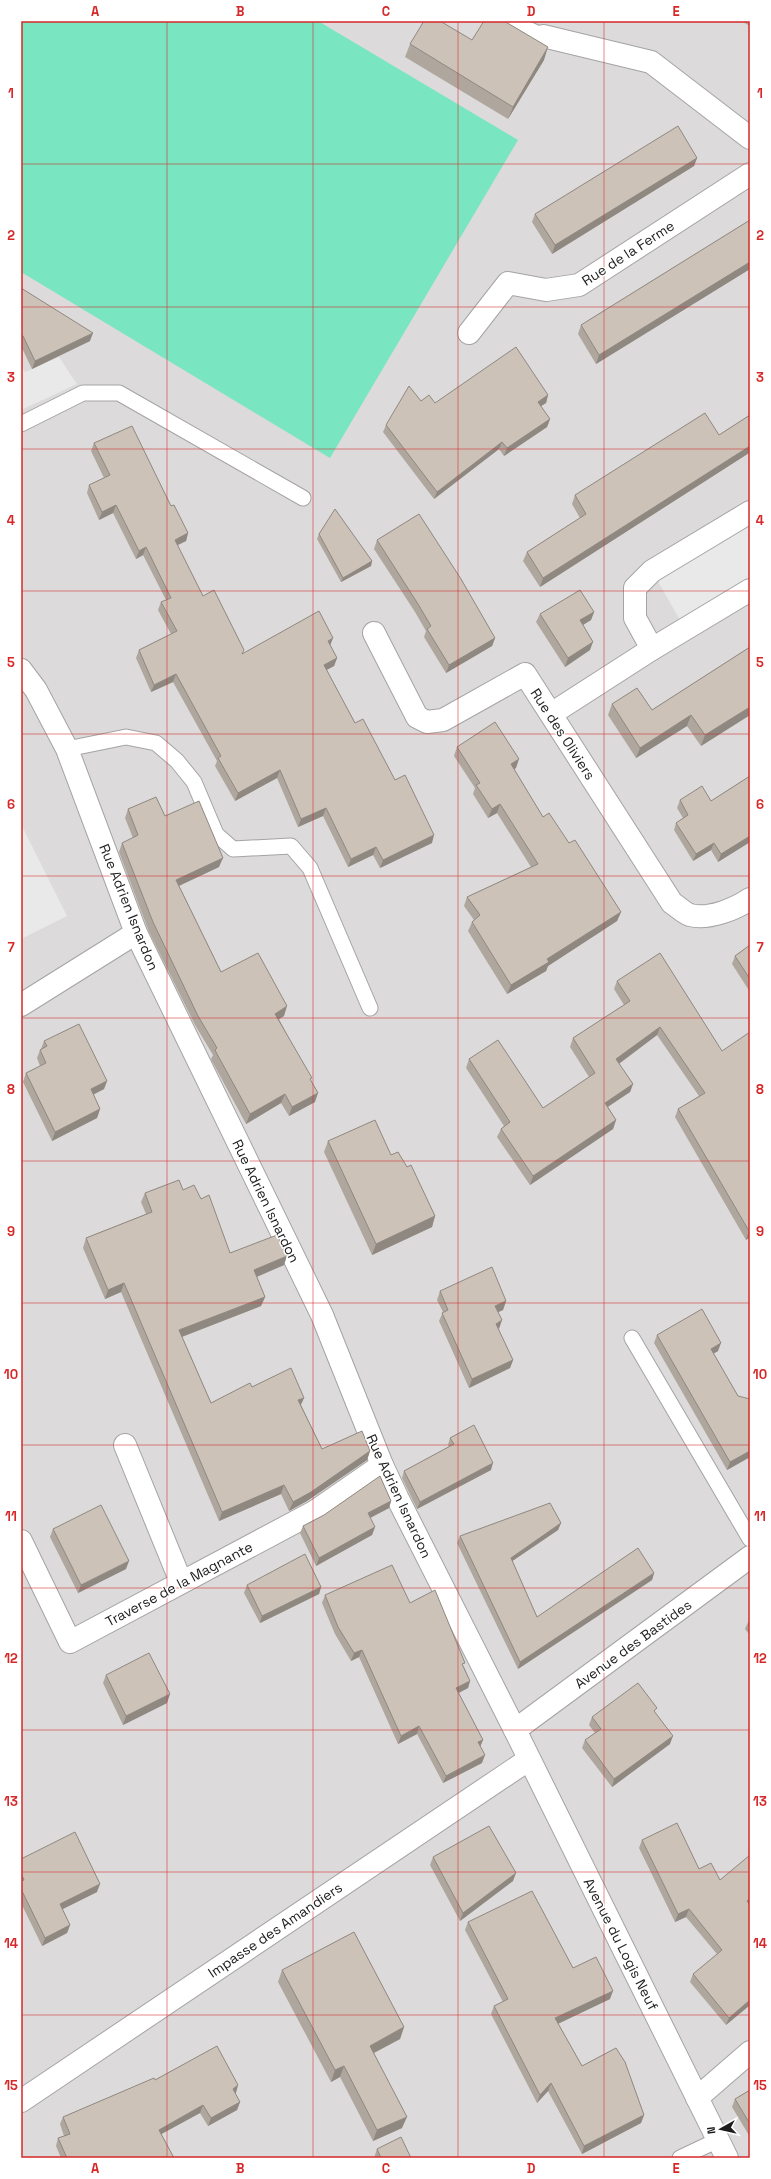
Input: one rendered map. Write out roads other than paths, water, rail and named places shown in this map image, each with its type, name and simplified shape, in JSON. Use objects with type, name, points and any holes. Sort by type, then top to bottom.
[{"type":"street","points":[[543,36],[651,62],[750,138]]},
{"type":"street","name":"Rue de la Ferme","points":[[469,333],[508,283],[546,290],[579,285],[750,174]]},
{"type":"street","points":[[652,649],[635,618],[635,588],[652,571],[750,512]]},
{"type":"street","points":[[551,714],[652,649],[750,590]]},
{"type":"street","name":"Rue des Oliviers","points":[[374,633],[417,717],[427,722],[443,720],[524,674],[672,903],[690,915],[715,915],[740,906],[750,899]]},
{"type":"street","name":"Rue Adrien Isnardon","points":[[21,670],[36,690],[67,749],[136,933],[322,1315],[382,1465],[515,1730]]},
{"type":"street","points":[[21,1005],[136,933]]},
{"type":"street","name":"Traverse de la Magnante","points":[[124,1445],[182,1582]]},
{"type":"street","name":"Traverse de la Magnante","points":[[21,1541],[70,1642],[314,1512],[382,1465]]},
{"type":"street","name":"Avenue des Bastides","points":[[515,1730],[750,1557]]},
{"type":"street","name":"Avenue du Logis Neuf","points":[[515,1730],[528,1760],[723,2149]]},
{"type":"street","name":"Impasse des Amandiers","points":[[21,2101],[528,1760]]},
{"type":"street","points":[[697,2098],[750,2052]]},
{"type":"lane","points":[[511,21],[543,36]]},
{"type":"lane","points":[[21,424],[83,393],[119,393],[303,498]]},
{"type":"lane","points":[[67,749],[126,737],[156,743],[177,761],[194,782],[216,834],[234,850],[291,846],[310,868],[370,1008]]},
{"type":"lane","points":[[632,1338],[750,1539]]},
{"type":"lane","points":[[680,2158],[723,2149]]}]
